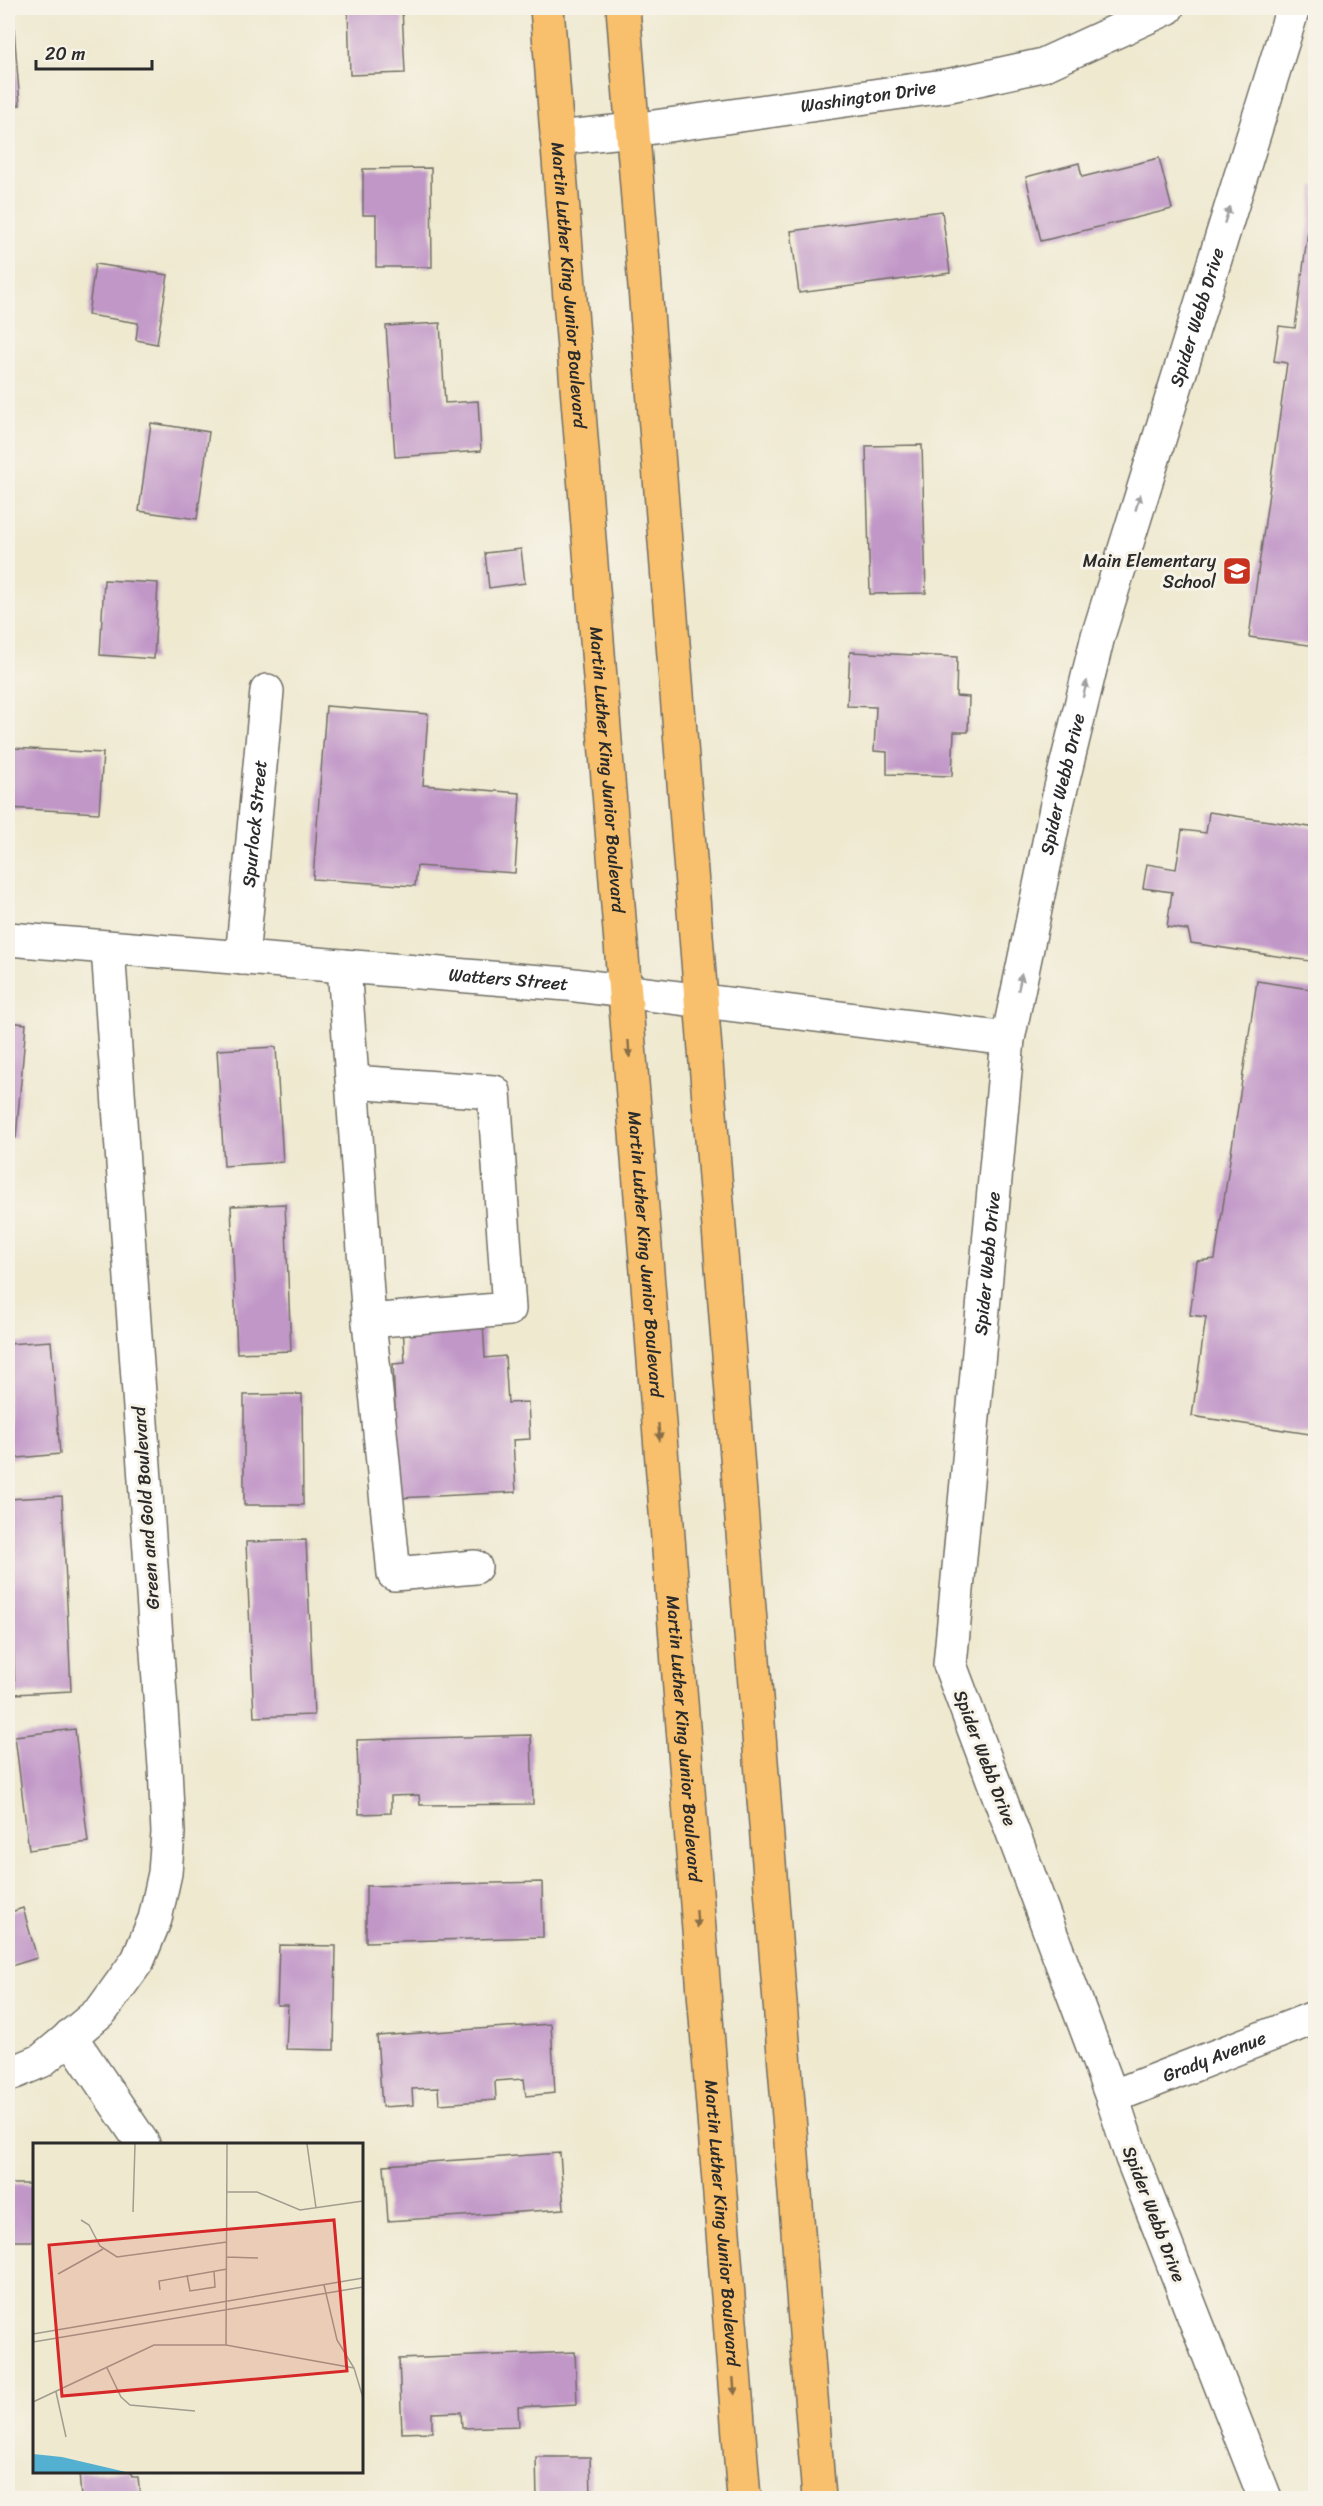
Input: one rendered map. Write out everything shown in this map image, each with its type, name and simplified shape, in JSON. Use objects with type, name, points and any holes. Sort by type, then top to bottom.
[{"type":"main road","name":"Martin Luther King Junior Boulevard","points":[[547,8],[744,2499]]},
{"type":"main road","points":[[623,8],[819,2499]]},
{"type":"street","name":"Washington Drive","points":[[557,138],[633,130],[951,85],[1043,65],[1167,8]]},
{"type":"street","name":"Spider Webb Drive","points":[[1265,2499],[1132,2158],[1112,2097],[950,1665],[1008,1040],[1057,804],[1098,636],[1293,8]]},
{"type":"street","name":"Spurlock Street","points":[[242,958],[267,691]]},
{"type":"street","name":"Watters Street","points":[[8,939],[624,990],[701,1002],[1008,1040]]},
{"type":"street","name":"Green and Gold Boulevard","points":[[8,2075],[41,2061],[102,2010],[138,1960],[155,1919],[165,1873],[168,1833],[108,948]]},
{"type":"street","points":[[344,966],[354,1082],[369,1321],[393,1574],[475,1567]]},
{"type":"street","points":[[354,1082],[494,1092],[509,1309],[369,1321]]},
{"type":"street","name":"Grady Avenue","points":[[1112,2097],[1316,2017]]},
{"type":"street","points":[[70,2037],[142,2143]]},
{"type":"building","points":[[348,8],[402,8],[405,73],[350,75]]},
{"type":"building","points":[[8,16],[13,16],[20,105],[8,106]]},
{"type":"building","points":[[1159,158],[1172,209],[1041,241],[1026,177],[1079,163],[1082,177]]},
{"type":"building","points":[[431,168],[432,267],[376,267],[376,215],[363,215],[363,169]]},
{"type":"building","points":[[1314,186],[1316,186],[1316,646],[1249,637],[1287,363],[1274,361],[1279,326],[1295,328]]},
{"type":"building","points":[[942,211],[950,273],[799,293],[791,231]]},
{"type":"building","points":[[95,264],[168,275],[157,344],[136,340],[138,323],[88,315]]},
{"type":"building","points":[[440,323],[445,403],[478,401],[481,451],[395,457],[386,326]]},
{"type":"building","points":[[151,423],[209,432],[197,519],[139,511]]},
{"type":"building","points":[[922,445],[926,593],[870,594],[866,446]]},
{"type":"building","points":[[521,549],[525,583],[489,588],[485,553]]},
{"type":"building","points":[[104,580],[158,583],[154,659],[100,655]]},
{"type":"building","points":[[850,652],[957,657],[956,696],[969,697],[968,732],[954,732],[952,776],[887,774],[887,752],[874,751],[876,707],[847,706]]},
{"type":"building","points":[[326,706],[428,714],[423,785],[520,793],[515,873],[417,866],[415,886],[313,879]]},
{"type":"building","points":[[12,748],[103,753],[99,813],[8,808],[8,778],[10,778]]},
{"type":"building","points":[[1209,812],[1316,828],[1316,962],[1191,943],[1188,930],[1167,927],[1172,892],[1143,888],[1147,864],[1176,869],[1182,830],[1206,833]]},
{"type":"building","points":[[1257,981],[1316,990],[1316,1435],[1192,1416],[1206,1317],[1190,1315],[1197,1261],[1215,1259]]},
{"type":"building","points":[[8,1022],[26,1024],[16,1138],[8,1137]]},
{"type":"building","points":[[276,1047],[283,1162],[224,1166],[217,1050]]},
{"type":"building","points":[[285,1204],[291,1351],[237,1353],[231,1206]]},
{"type":"building","points":[[483,1321],[485,1358],[505,1356],[508,1403],[528,1402],[530,1439],[513,1440],[516,1492],[399,1498],[393,1364],[405,1363],[403,1325]]},
{"type":"building","points":[[51,1341],[60,1454],[8,1459],[8,1344]]},
{"type":"building","points":[[302,1394],[303,1505],[244,1505],[244,1395]]},
{"type":"building","points":[[62,1496],[71,1691],[15,1694],[8,1499]]},
{"type":"building","points":[[306,1540],[314,1715],[254,1717],[246,1542]]},
{"type":"building","points":[[75,1729],[88,1842],[29,1850],[15,1736]]},
{"type":"building","points":[[531,1735],[533,1804],[420,1805],[419,1795],[391,1796],[391,1813],[359,1814],[357,1740]]},
{"type":"building","points":[[542,1882],[543,1937],[366,1942],[366,1886]]},
{"type":"building","points":[[23,1908],[37,1958],[8,1967],[8,1913]]},
{"type":"building","points":[[279,1945],[336,1946],[334,2050],[286,2049],[288,2005],[277,2005]]},
{"type":"building","points":[[551,2024],[555,2093],[526,2096],[524,2079],[495,2081],[496,2100],[439,2104],[438,2088],[412,2089],[413,2105],[382,2107],[377,2036]]},
{"type":"building","points":[[560,2153],[564,2209],[388,2221],[384,2165]]},
{"type":"building","points":[[8,2184],[33,2184],[33,2241],[8,2241]]},
{"type":"building","points":[[575,2352],[577,2404],[518,2407],[519,2426],[462,2428],[461,2412],[432,2413],[432,2432],[402,2433],[399,2359]]},
{"type":"building","points":[[536,2457],[590,2457],[591,2498],[537,2498]]},
{"type":"building","points":[[79,2473],[131,2473],[132,2477],[138,2477],[140,2498],[81,2498]]},
{"type":"place","name":"Main Elementary School","points":[[1237,571]]}]
